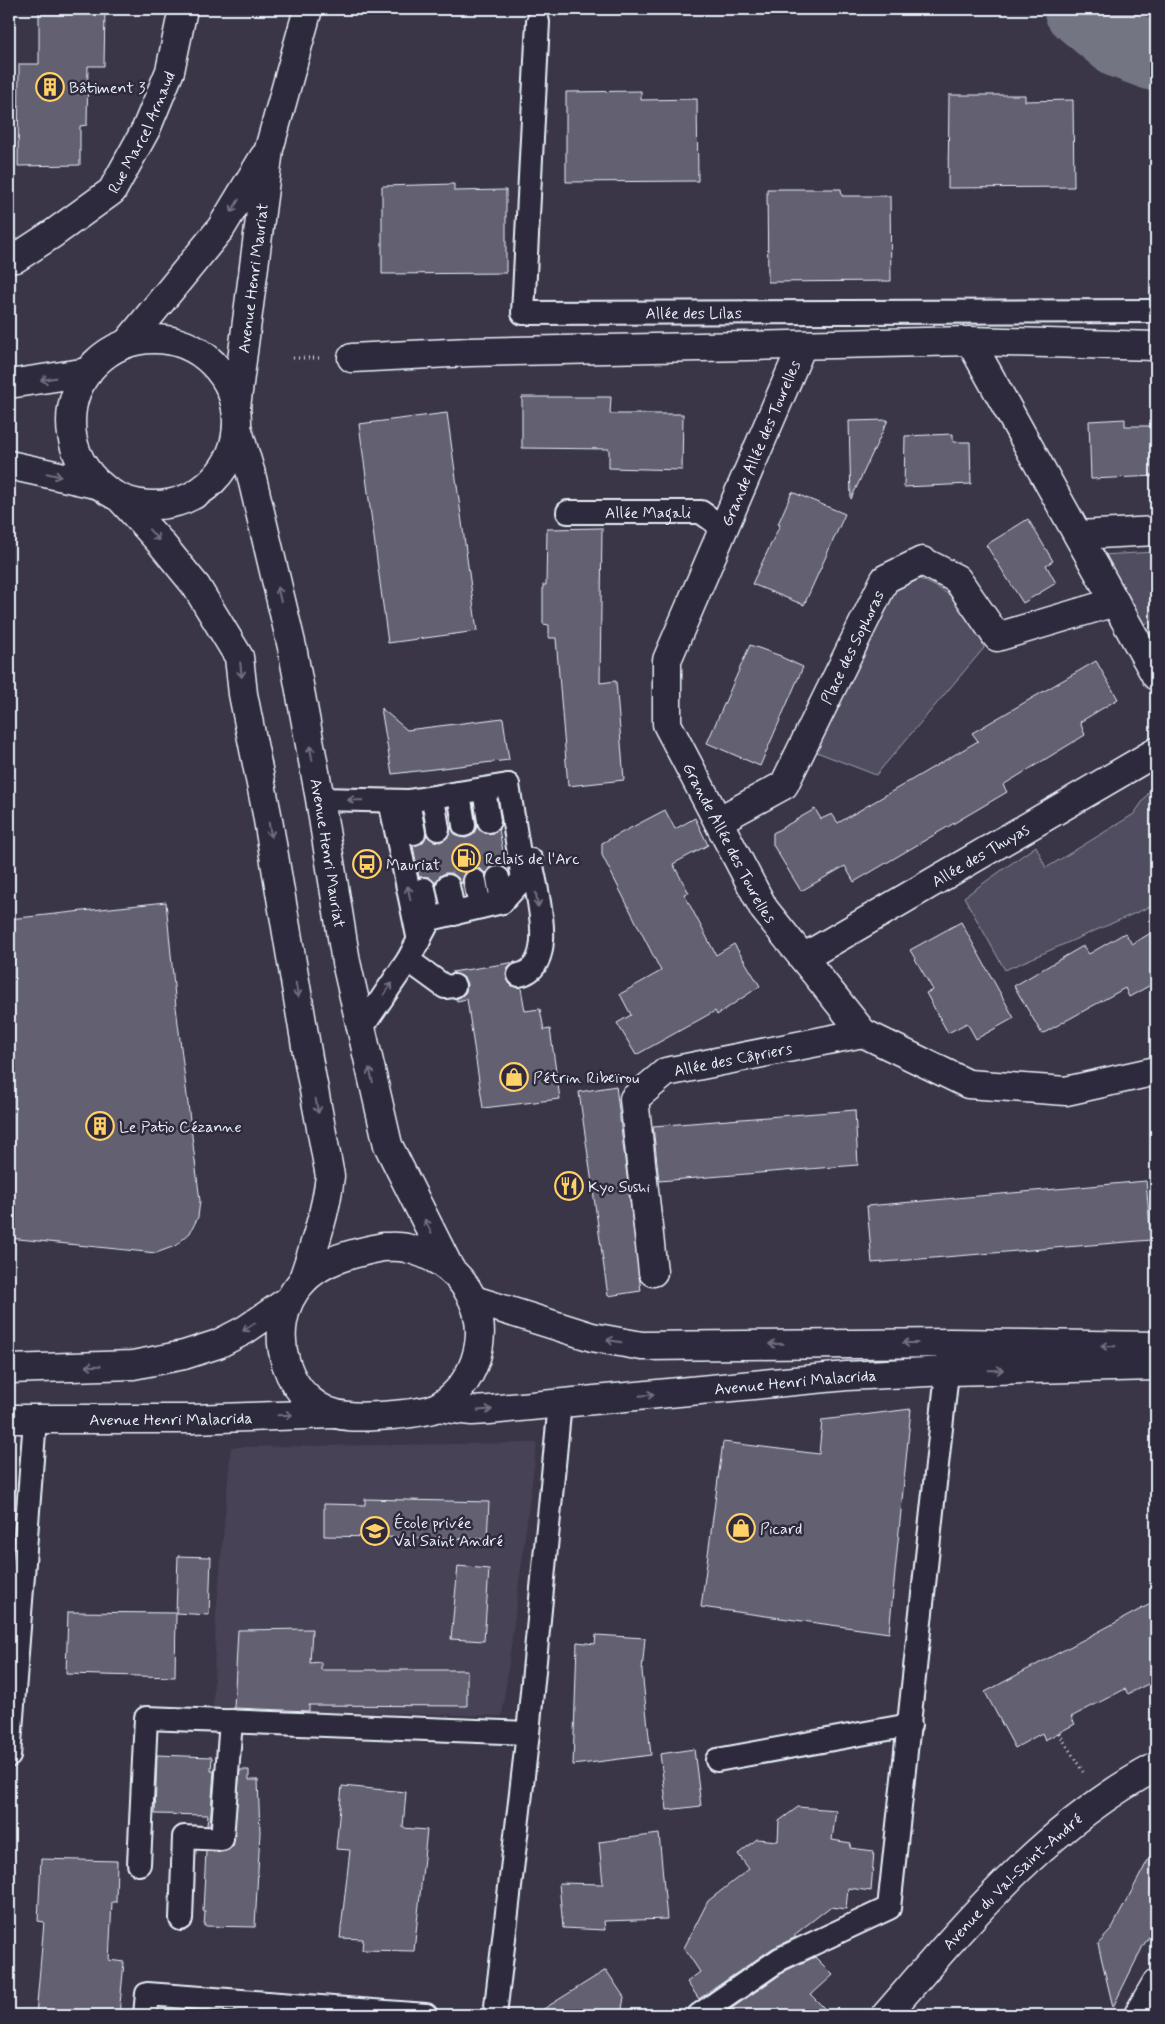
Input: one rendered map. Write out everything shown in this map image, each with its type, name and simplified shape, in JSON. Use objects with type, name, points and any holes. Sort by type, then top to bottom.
[{"type":"main road","name":"Rue Marcel Arnaud","points":[[9,259],[16,258],[54,233],[112,191],[146,130],[170,71],[183,9]]},
{"type":"main road","name":"Avenue Henri Mauriat","points":[[308,9],[269,149],[237,417],[292,647],[320,799],[335,905],[388,1145],[450,1269]]},
{"type":"main road","name":"Avenue Henri Mauriat","points":[[127,343],[221,228],[269,149]]},
{"type":"main road","points":[[9,465],[110,492],[147,505],[173,503],[198,492],[218,476],[231,453],[237,417],[229,385],[215,365],[197,350],[175,341],[151,339],[127,343],[105,354],[88,372],[76,394],[71,418],[73,444],[83,467],[110,492],[160,542],[196,586],[239,657],[243,694],[267,814],[330,1176],[318,1234],[281,1329],[283,1358],[291,1379],[311,1401],[334,1414]]},
{"type":"main road","points":[[352,358],[468,352],[970,341],[1156,346]]},
{"type":"main road","points":[[970,341],[1156,676]]},
{"type":"main road","name":"Grande Allée des Tourelles","points":[[802,346],[667,660],[667,724],[764,909],[863,1033],[968,1084],[1066,1091],[1156,1071]]},
{"type":"main road","points":[[9,384],[88,372]]},
{"type":"main road","points":[[1078,535],[1156,531]]},
{"type":"main road","name":"Place des Sophoras","points":[[718,822],[784,785],[885,579],[922,561],[957,579],[997,637],[1115,602]]},
{"type":"main road","name":"Allée des Thuyas","points":[[803,958],[1156,752]]},
{"type":"main road","name":"Allée des Câpriers","points":[[653,1272],[634,1099],[666,1072],[863,1033]]},
{"type":"main road","points":[[9,1369],[133,1365],[184,1355],[218,1344],[245,1330],[296,1291],[328,1263],[349,1254],[383,1247],[405,1247],[428,1255],[450,1269],[464,1284],[474,1300],[480,1327],[478,1351],[471,1374],[459,1390],[437,1407]]},
{"type":"main road","name":"Avenue Henri Malacrida","points":[[474,1300],[592,1337],[642,1346],[950,1343],[1156,1346]]},
{"type":"main road","name":"Avenue Henri Malacrida","points":[[22,1419],[192,1419],[334,1414],[349,1416],[410,1414],[437,1407],[472,1411],[847,1376],[948,1371],[1156,1366]]},
{"type":"main road","name":"Avenue du Val-Saint-André","points":[[886,2015],[1021,1866],[1067,1826],[1134,1779],[1156,1767]]},
{"type":"main road","points":[[1138,2015],[1156,1984]]},
{"type":"lane","name":"Allée des Lilas","points":[[538,22],[523,313],[1156,311]]},
{"type":"lane","name":"Allée Magali","points":[[568,512],[701,512],[723,528]]},
{"type":"lane","points":[[320,799],[399,801],[433,798],[508,785]]},
{"type":"lane","points":[[430,919],[491,905],[523,879],[508,785]]},
{"type":"lane","points":[[508,785],[522,814],[543,930],[541,956],[526,974],[519,975]]},
{"type":"lane","points":[[484,790],[489,821]]},
{"type":"lane","points":[[459,793],[464,825]]},
{"type":"lane","points":[[433,798],[438,829]]},
{"type":"lane","points":[[399,801],[414,833]]},
{"type":"lane","points":[[399,801],[413,951],[445,987],[454,986]]},
{"type":"lane","points":[[491,905],[498,878]]},
{"type":"lane","points":[[476,881],[491,905]]},
{"type":"lane","points":[[448,886],[454,914]]},
{"type":"lane","points":[[361,1029],[413,951],[430,919],[424,890]]},
{"type":"lane","points":[[699,2015],[780,1959],[889,1908],[950,1343]]},
{"type":"lane","points":[[495,2015],[528,1733],[560,1403]]},
{"type":"lane","points":[[9,1756],[22,1419]]},
{"type":"lane","points":[[139,1864],[146,1718],[528,1733]]},
{"type":"lane","points":[[181,1919],[184,1837],[222,1839],[231,1722]]},
{"type":"lane","points":[[717,1760],[910,1725]]},
{"type":"lane","points":[[145,2015],[147,1994],[426,2015]]},
{"type":"path","points":[[1059,1733],[1087,1780]]},
{"type":"shaded area","points":[[1156,552],[1156,618],[1140,627],[1101,555]]},
{"type":"shaded area","points":[[920,579],[943,591],[961,605],[975,624],[984,648],[876,775],[814,751],[893,590]]},
{"type":"shaded area","points":[[1156,782],[1156,904],[1005,970],[964,897],[1036,846],[1046,868],[1134,814]]},
{"type":"shaded area","name":"École privée Val Saint André","points":[[537,1443],[502,1716],[213,1709],[216,1615],[231,1447]]},
{"type":"building","name":"Bâtiment 3","points":[[39,9],[105,9],[104,66],[88,66],[87,125],[80,126],[80,165],[18,166],[19,64],[39,64]]},
{"type":"building","points":[[641,91],[641,100],[697,99],[698,181],[566,182],[566,92]]},
{"type":"building","points":[[949,95],[1025,95],[1025,101],[1073,100],[1074,187],[948,188]]},
{"type":"building","points":[[454,184],[454,191],[506,190],[506,273],[382,274],[382,186]]},
{"type":"building","points":[[767,189],[841,189],[842,196],[890,196],[891,281],[768,282]]},
{"type":"building","points":[[522,397],[611,397],[610,414],[683,414],[682,470],[609,468],[609,449],[522,448]]},
{"type":"building","points":[[447,413],[477,631],[388,643],[359,424]]},
{"type":"building","points":[[1125,419],[1125,426],[1156,426],[1156,476],[1091,479],[1089,421]]},
{"type":"building","points":[[888,420],[851,499],[849,421]]},
{"type":"building","points":[[953,434],[953,442],[970,442],[971,484],[904,487],[905,436]]},
{"type":"building","points":[[792,492],[845,514],[804,605],[752,584],[780,525],[778,524]]},
{"type":"building","points":[[1028,519],[1053,561],[1046,565],[1056,583],[1023,603],[986,545]]},
{"type":"building","points":[[602,528],[600,683],[616,681],[624,780],[568,786],[556,638],[549,638],[549,625],[543,624],[543,585],[546,585],[547,529]]},
{"type":"building","points":[[750,645],[781,656],[803,667],[760,766],[707,743]]},
{"type":"building","points":[[1096,661],[1118,699],[1080,722],[1085,735],[1003,785],[1007,792],[854,882],[845,866],[801,891],[773,845],[773,833],[815,809],[821,819],[832,814],[838,823],[978,741],[972,733]]},
{"type":"building","points":[[381,708],[407,730],[503,718],[509,760],[392,774]]},
{"type":"building","points":[[665,810],[675,829],[695,818],[708,845],[673,864],[689,893],[684,894],[716,955],[734,944],[760,986],[717,1015],[715,1011],[636,1055],[617,1023],[631,1015],[620,994],[661,971],[602,855],[602,843]]},
{"type":"building","points":[[477,825],[479,830],[485,833],[492,834],[499,829],[506,868],[495,865],[489,868],[486,874],[480,869],[472,868],[466,871],[461,884],[452,873],[445,873],[435,883],[429,877],[419,877],[413,846],[422,843],[427,835],[434,841],[440,842],[446,839],[450,834],[451,827],[459,837],[466,838],[473,835]]},
{"type":"building","name":"Le Patio Cézanne","points":[[166,902],[176,1007],[200,1201],[198,1217],[190,1233],[175,1246],[156,1253],[9,1238],[9,919]]},
{"type":"building","points":[[961,922],[1014,1018],[976,1039],[967,1023],[948,1033],[926,993],[933,990],[910,950]]},
{"type":"building","points":[[1156,930],[1156,982],[1129,997],[1125,988],[1042,1034],[1014,986],[1083,946],[1089,954],[1125,933],[1132,944]]},
{"type":"building","name":"Pétrin Ribeïrou","points":[[516,962],[508,968],[507,980],[512,986],[521,988],[525,1011],[540,1009],[544,1030],[550,1029],[560,1099],[483,1108],[467,999],[457,1001],[456,999],[466,992],[467,984],[464,978],[452,972]]},
{"type":"building","points":[[616,1086],[641,1291],[608,1296],[579,1092]]},
{"type":"building","points":[[855,1110],[858,1165],[659,1181],[653,1126]]},
{"type":"building","points":[[1146,1181],[1151,1240],[872,1263],[867,1206]]},
{"type":"building","points":[[911,1409],[889,1633],[701,1607],[723,1442],[819,1454],[822,1420]]},
{"type":"building","points":[[365,1499],[489,1502],[487,1539],[324,1536],[324,1504],[365,1505]]},
{"type":"building","points":[[178,1556],[211,1557],[209,1615],[176,1613]]},
{"type":"building","points":[[458,1566],[489,1569],[484,1641],[451,1639]]},
{"type":"building","points":[[1156,1601],[1156,1680],[1128,1694],[1125,1689],[1071,1717],[1075,1724],[1045,1740],[1042,1733],[1015,1748],[985,1692]]},
{"type":"building","points":[[68,1612],[176,1613],[175,1677],[66,1674]]},
{"type":"building","points":[[312,1629],[310,1663],[321,1662],[321,1670],[467,1670],[467,1706],[309,1705],[309,1711],[234,1708],[238,1630]]},
{"type":"building","points":[[596,1635],[645,1638],[642,1671],[651,1755],[573,1765],[577,1642],[595,1644]]},
{"type":"building","points":[[694,1749],[701,1806],[667,1810],[660,1754]]},
{"type":"building","points":[[157,1755],[212,1757],[211,1771],[214,1771],[210,1825],[207,1825],[208,1815],[155,1814]]},
{"type":"building","points":[[240,1770],[249,1770],[249,1780],[258,1780],[260,1832],[255,1927],[204,1926],[206,1851],[222,1852],[233,1846]]},
{"type":"building","points":[[342,1786],[406,1792],[403,1828],[427,1830],[414,1951],[362,1950],[363,1939],[340,1938],[350,1850],[336,1849]]},
{"type":"building","points":[[798,1807],[836,1810],[832,1840],[851,1843],[850,1848],[874,1851],[871,1891],[848,1888],[846,1909],[830,1907],[794,1935],[796,1937],[773,1948],[699,1999],[687,1982],[700,1972],[684,1948],[708,1901],[749,1869],[738,1854],[757,1839],[778,1841],[779,1821]]},
{"type":"building","points":[[659,1834],[667,1919],[604,1921],[605,1930],[563,1928],[559,1883],[603,1884],[599,1842]]},
{"type":"building","points":[[1156,1845],[1156,1926],[1143,1946],[1113,2007],[1098,1944],[1111,1930]]},
{"type":"building","points":[[41,1859],[117,1861],[116,1902],[112,1902],[109,1960],[124,1962],[119,2015],[36,2015],[44,1922],[38,1921]]},
{"type":"building","points":[[815,1957],[833,1975],[811,1995],[831,2015],[722,2015],[787,1970]]},
{"type":"building","points":[[606,1970],[624,1997],[621,2015],[534,2015]]},
{"type":"waterway","points":[[1078,9],[1120,44],[1156,57]]},
{"type":"place","name":"Bâtiment 3","points":[[50,87]]},
{"type":"place","name":"Relais de l'Arc","points":[[466,858]]},
{"type":"place","name":"Mauriat","points":[[367,864]]},
{"type":"place","name":"Pétrin Ribeïrou","points":[[514,1077]]},
{"type":"place","name":"Le Patio Cézanne","points":[[100,1126]]},
{"type":"place","name":"Kyo Sushi","points":[[569,1186]]},
{"type":"place","name":"Picard","points":[[741,1528]]},
{"type":"place","name":"École privée Val Saint André","points":[[375,1531]]}]
